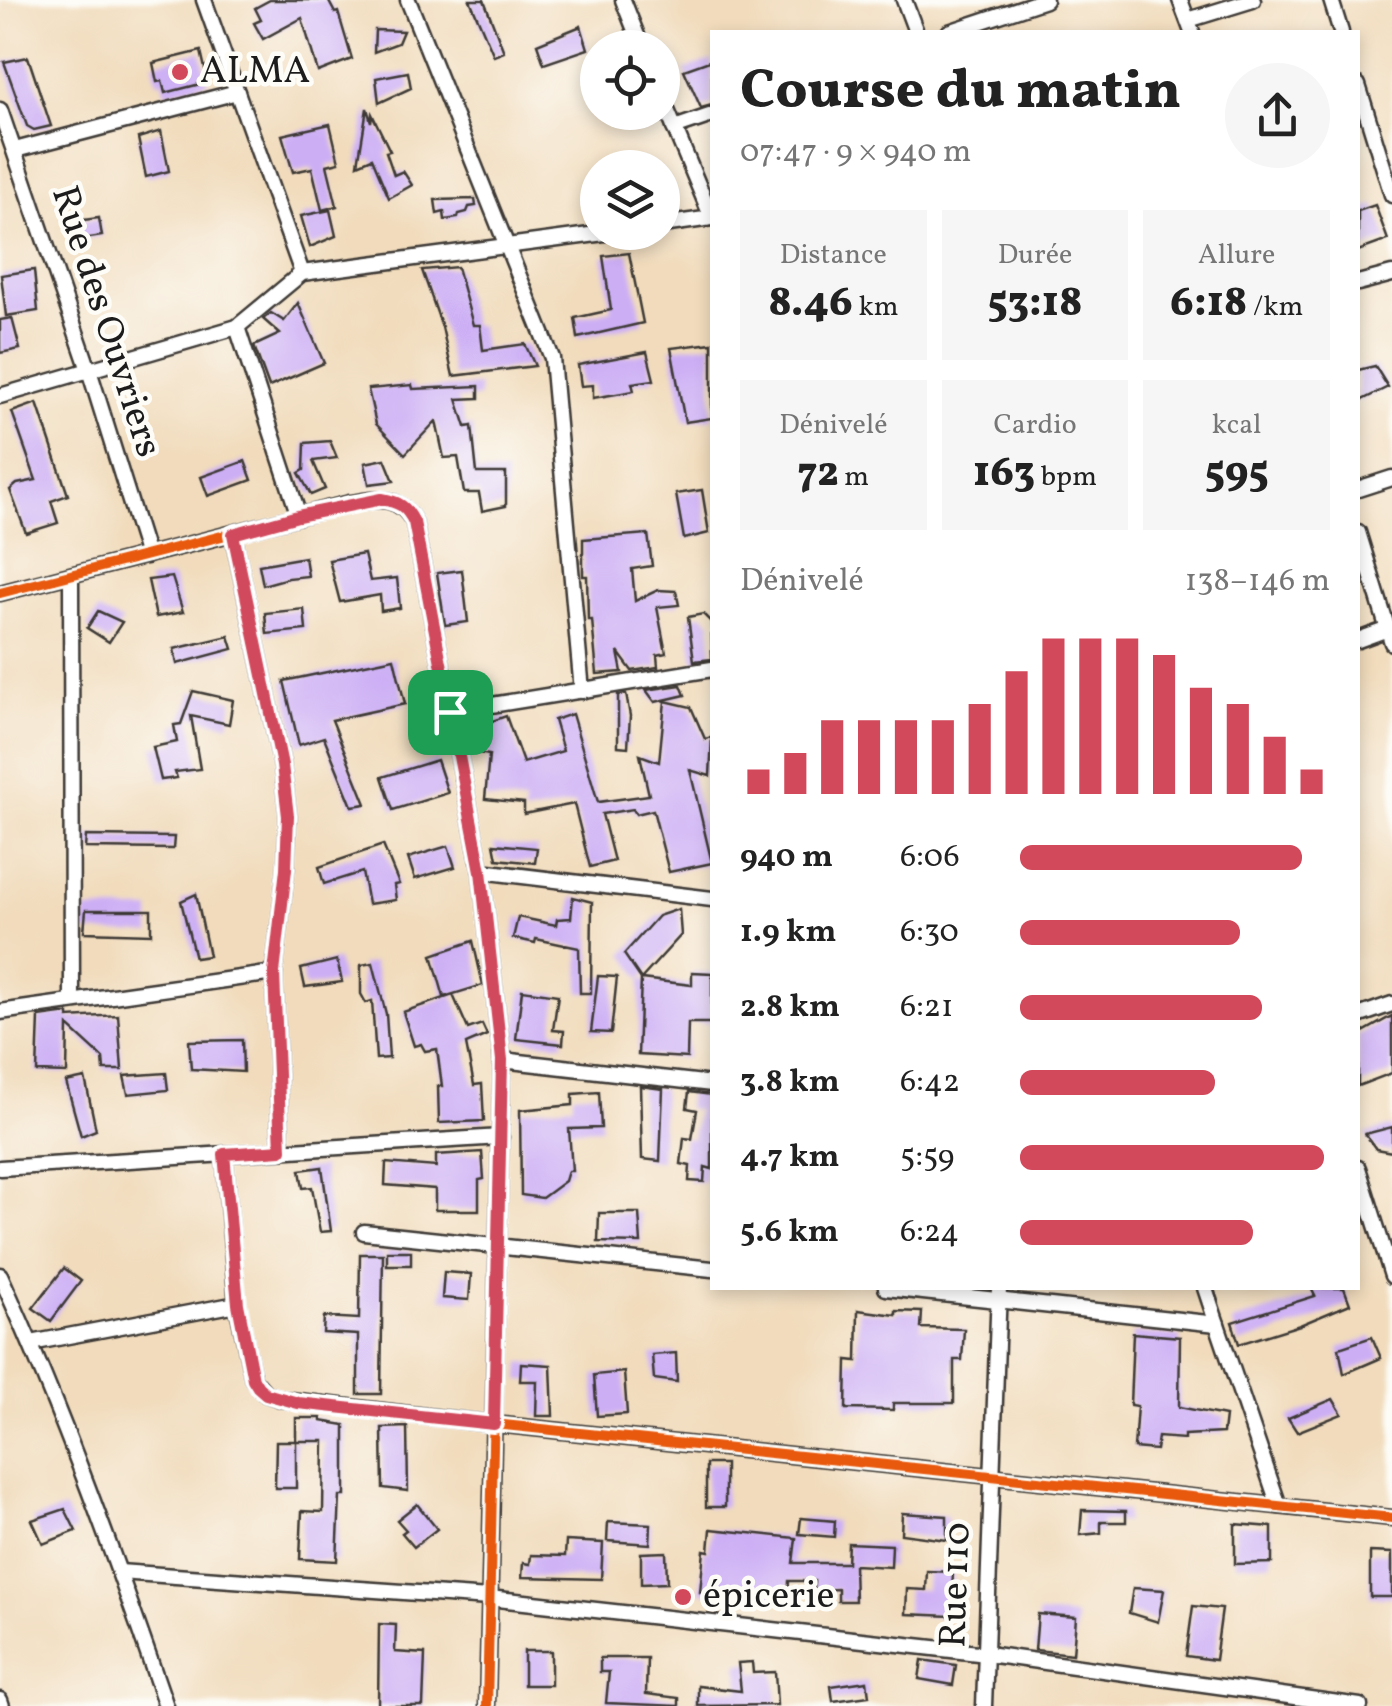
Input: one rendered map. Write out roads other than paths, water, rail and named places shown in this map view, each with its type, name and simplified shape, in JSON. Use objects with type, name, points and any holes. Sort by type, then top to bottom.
[{"type":"street","points":[[204,0],[302,273]]},
{"type":"street","points":[[408,0],[546,342],[554,371],[582,691]]},
{"type":"street","points":[[623,0],[635,30]]},
{"type":"street","points":[[904,0],[915,30]]},
{"type":"street","points":[[955,30],[1045,0]]},
{"type":"street","points":[[1180,0],[1190,26],[1253,0]]},
{"type":"street","points":[[1331,0],[1340,30]]},
{"type":"street","points":[[1360,91],[1392,195]]},
{"type":"street","points":[[14,150],[237,92]]},
{"type":"street","name":"Rue des Ouvriers","points":[[0,110],[89,370],[146,556]]},
{"type":"street","points":[[680,126],[710,116]]},
{"type":"street","points":[[675,130],[710,213]]},
{"type":"street","points":[[680,222],[710,218]]},
{"type":"street","points":[[0,396],[238,327],[302,273],[580,237]]},
{"type":"street","points":[[1360,282],[1392,274]]},
{"type":"street","points":[[238,327],[298,516]]},
{"type":"street","points":[[1360,488],[1392,478]]},
{"type":"street","points":[[0,593],[298,516],[382,499],[407,508],[414,522],[481,871],[502,1060],[487,1706]]},
{"type":"street","points":[[233,534],[282,765],[288,816],[274,973],[281,1150]]},
{"type":"street","points":[[1360,538],[1390,636],[1360,640]]},
{"type":"street","points":[[70,575],[72,1001]]},
{"type":"street","points":[[450,712],[710,669]]},
{"type":"street","points":[[481,871],[710,899]]},
{"type":"street","points":[[0,1012],[274,973]]},
{"type":"street","points":[[1360,1015],[1392,1004]]},
{"type":"street","points":[[502,1060],[710,1084]]},
{"type":"street","points":[[0,1168],[501,1138]]},
{"type":"street","points":[[224,1154],[238,1304],[253,1379],[266,1394],[298,1403],[1392,1518]]},
{"type":"street","points":[[1360,1174],[1392,1276]]},
{"type":"street","points":[[364,1232],[710,1269]]},
{"type":"street","points":[[0,1274],[120,1572],[166,1706]]},
{"type":"street","points":[[924,1290],[999,1294],[1217,1324]]},
{"type":"street","points":[[1206,1290],[1279,1506]]},
{"type":"street","name":"Rue 110","points":[[984,1706],[999,1294]]},
{"type":"street","points":[[31,1343],[238,1304]]},
{"type":"street","points":[[120,1572],[489,1598],[986,1654],[1360,1706]]},
{"type":"place","name":"ALMA","points":[[180,72]]},
{"type":"place","name":"épicerie","points":[[683,1597]]}]
